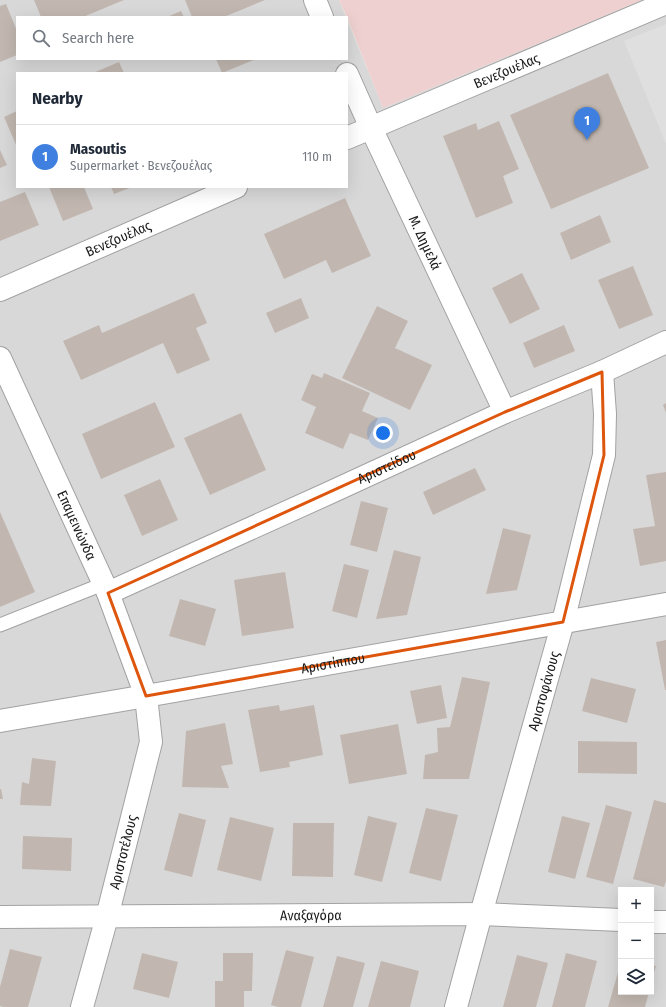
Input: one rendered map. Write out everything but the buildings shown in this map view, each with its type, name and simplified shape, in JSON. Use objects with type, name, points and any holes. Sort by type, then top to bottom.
[{"type":"street","points":[[315,0],[322,16]]},
{"type":"street","name":"Βενεζουέλας","points":[[348,138],[666,3]]},
{"type":"street","name":"Μ. Δημελά","points":[[340,60],[346,72]]},
{"type":"street","name":"Μ. Δημελά","points":[[348,75],[370,128],[505,412]]},
{"type":"street","name":"Βενεζουέλας","points":[[0,290],[234,188]]},
{"type":"street","name":"Αριστείδου","points":[[106,589],[322,496],[505,412],[602,372],[666,342]]},
{"type":"street","name":"Επαμεινώνδα","points":[[0,358],[106,589],[146,696]]},
{"type":"street","name":"Αριστοφάνους","points":[[456,1007],[563,622],[604,455],[606,414],[602,372]]},
{"type":"street","name":"Αριστίππου","points":[[0,721],[666,604]]},
{"type":"street","name":"Αριστοτέλους","points":[[82,1007],[107,917],[151,742],[146,696]]},
{"type":"street","name":"Αναξαγόρα","points":[[0,917],[481,914],[618,920]]},
{"type":"street","points":[[654,922],[666,922]]},
{"type":"lane","points":[[0,625],[106,589]]},
{"type":"highlighted area","points":[[602,372],[604,455],[563,622],[146,696],[108,593],[505,412]]},
{"type":"shaded area","points":[[0,0],[339,0],[346,16],[16,16],[16,60],[348,60],[348,21],[383,108],[642,0],[666,0],[666,1007],[0,1007]]},
{"type":"shaded area","points":[[339,0],[642,0],[383,108],[348,20],[348,16],[347,16]]},
{"type":"shaded area","points":[[666,24],[666,144],[624,41]]},
{"type":"place","name":"Masoutis","points":[[587,140]]}]
